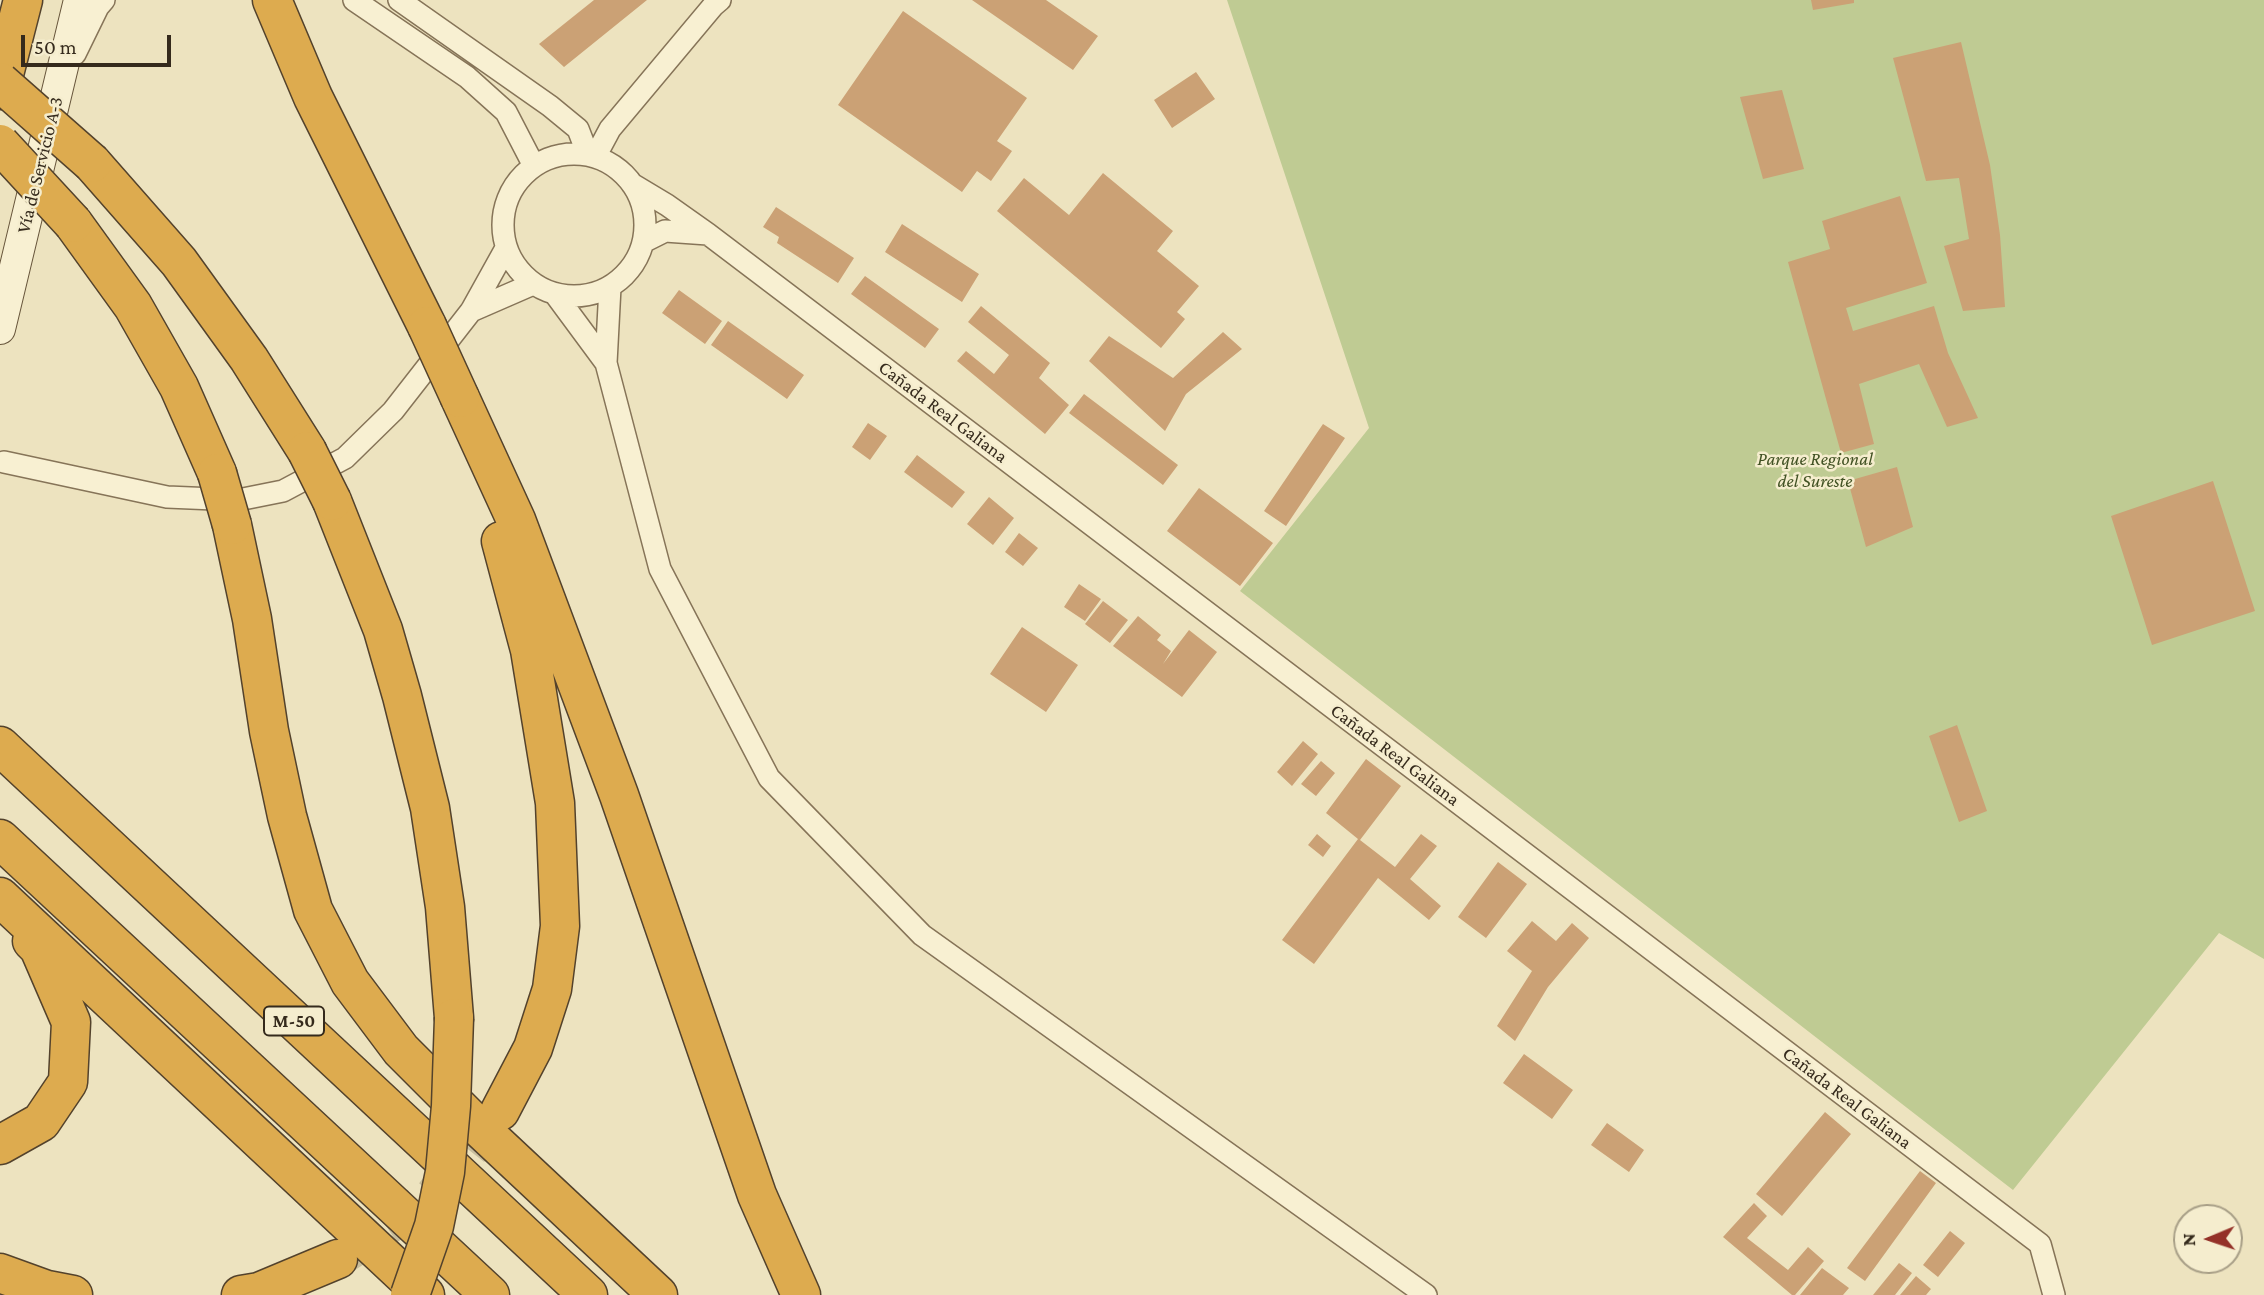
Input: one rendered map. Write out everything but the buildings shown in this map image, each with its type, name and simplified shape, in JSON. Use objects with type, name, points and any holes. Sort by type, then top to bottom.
[{"type":"highway","points":[[0,90],[23,0]]},
{"type":"highway","points":[[272,0],[313,97],[427,326],[516,520],[619,795],[757,1195],[801,1295]]},
{"type":"highway","points":[[0,82],[92,163],[179,262],[249,359],[307,451],[332,501],[383,630],[430,808],[445,907],[454,1018],[451,1106],[445,1172],[433,1226],[410,1295]]},
{"type":"highway","points":[[0,145],[73,223],[133,306],[179,387],[217,473],[232,525],[253,619],[269,731],[287,816],[313,910],[350,982],[401,1050],[470,1119],[658,1295]]},
{"type":"highway","points":[[460,398],[530,650],[555,803],[560,926],[552,989],[533,1048],[500,1111]]},
{"type":"highway","name":"M-50","points":[[0,746],[588,1295]]},
{"type":"highway","points":[[0,839],[489,1295]]},
{"type":"highway","points":[[0,897],[425,1295]]},
{"type":"highway","points":[[0,905],[39,948],[71,1021],[68,1082],[41,1122],[0,1145]]},
{"type":"highway","points":[[241,1295],[259,1292],[338,1259]]},
{"type":"highway","points":[[0,1273],[47,1290],[72,1295]]},
{"type":"main road","name":"Vía de Servicio A-3","points":[[0,329],[79,0]]},
{"type":"street","points":[[61,80],[104,0]]},
{"type":"street","points":[[354,0],[467,77],[506,112],[534,166]]},
{"type":"street","points":[[399,0],[550,106],[578,129],[592,156]]},
{"type":"street","points":[[592,156],[610,129],[720,0]]},
{"type":"street","points":[[569,154],[592,156],[620,171],[632,184],[642,202],[645,222],[643,242],[636,260],[625,275],[610,287],[583,296],[555,294],[533,284],[517,268],[506,248],[504,211],[520,178],[534,166],[569,154]]},
{"type":"street","name":"Cañada Real Galiana","points":[[632,184],[708,234],[2040,1244],[2054,1295]]},
{"type":"street","points":[[643,242],[665,231],[708,234]]},
{"type":"street","points":[[4,462],[167,497],[238,500],[283,491],[345,458],[393,411],[471,311],[506,248]]},
{"type":"street","points":[[471,311],[533,284]]},
{"type":"street","points":[[610,287],[606,363],[660,569],[769,778],[922,935],[1426,1295]]},
{"type":"street","points":[[555,294],[606,363]]},
{"type":"green space","name":"Parque Regional del Sureste","points":[[1227,0],[2264,0],[2264,959],[2219,933],[2013,1190],[1240,591],[1369,428]]},
{"type":"tunnel","points":[[339,1258],[434,1195],[500,1111]]}]
